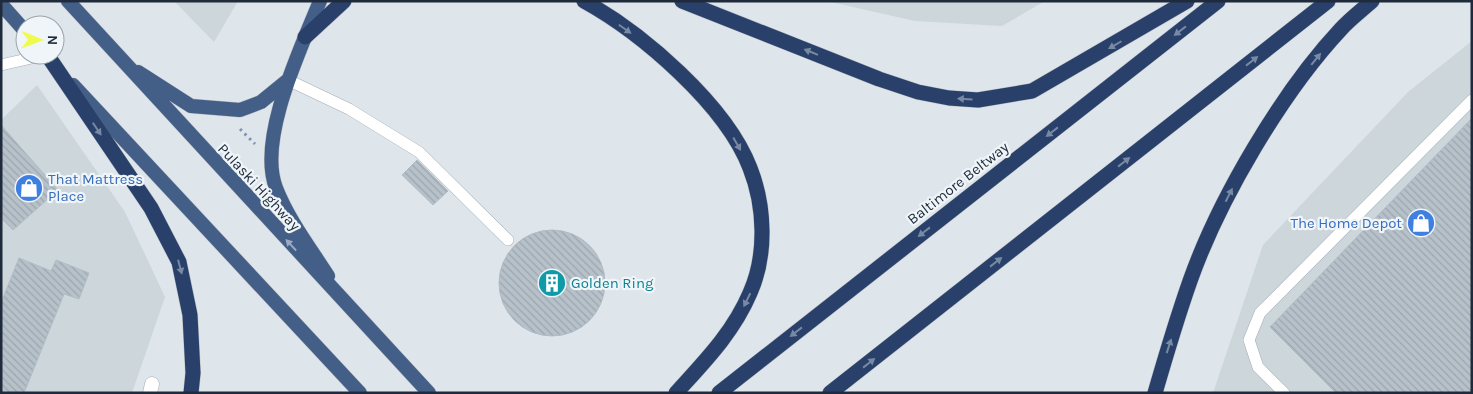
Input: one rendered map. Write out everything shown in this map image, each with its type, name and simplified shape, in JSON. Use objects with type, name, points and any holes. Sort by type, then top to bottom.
[{"type":"highway","name":"Pulaski Highway","points":[[68,1],[347,307],[429,393]]},
{"type":"highway","points":[[320,1],[288,80],[270,158],[275,186],[285,209],[347,307]]},
{"type":"highway","points":[[305,37],[344,1]]},
{"type":"highway","points":[[584,1],[642,41],[686,80],[716,112],[750,167],[762,211],[762,236],[758,264],[751,291],[736,322],[716,349],[676,393]]},
{"type":"highway","points":[[682,1],[878,79],[918,92],[949,98],[978,100],[1032,91],[1187,1]]},
{"type":"highway","name":"Baltimore Beltway","points":[[719,393],[1218,1]]},
{"type":"highway","points":[[830,393],[1328,1]]},
{"type":"highway","points":[[1155,393],[1190,279],[1214,224],[1240,173],[1306,71],[1341,28],[1372,1]]},
{"type":"highway","points":[[1,4],[15,20]]},
{"type":"highway","points":[[122,62],[191,106],[240,110],[262,102],[288,80]]},
{"type":"highway","points":[[53,65],[152,208],[179,262],[190,315],[193,373],[191,393]]},
{"type":"highway","points":[[55,65],[360,393]]},
{"type":"lane","points":[[1,66],[15,63]]},
{"type":"lane","points":[[288,80],[348,109],[419,152],[508,240]]},
{"type":"lane","points":[[1284,393],[1258,367],[1249,340],[1260,313],[1472,100]]},
{"type":"path","points":[[235,124],[255,145]]},
{"type":"shaded area","points":[[174,1],[238,1],[214,42]]},
{"type":"shaded area","points":[[826,1],[1045,1],[1002,26],[915,21]]},
{"type":"shaded area","points":[[1472,41],[1472,393],[1213,393],[1263,245],[1408,92]]},
{"type":"shaded area","points":[[37,85],[125,212],[165,297],[132,393],[1,393],[1,120]]},
{"type":"building","name":"The Home Depot","points":[[1472,118],[1472,393],[1336,393],[1270,327]]},
{"type":"building","points":[[1,125],[58,190],[13,230],[1,218]]},
{"type":"building","points":[[417,160],[448,191],[433,205],[402,175]]},
{"type":"building","name":"Golden Ring","points":[[552,230],[572,234],[589,246],[601,263],[605,283],[601,303],[589,320],[572,332],[552,336],[532,332],[515,320],[503,303],[499,283],[503,263],[515,246],[532,234]]},
{"type":"building","points":[[19,258],[51,271],[56,260],[89,273],[79,299],[64,294],[24,393],[1,393],[1,303]]},
{"type":"place","name":"That Mattress Place","points":[[29,188]]},
{"type":"place","name":"The Home Depot","points":[[1421,223]]},
{"type":"place","name":"Golden Ring","points":[[552,283]]}]
